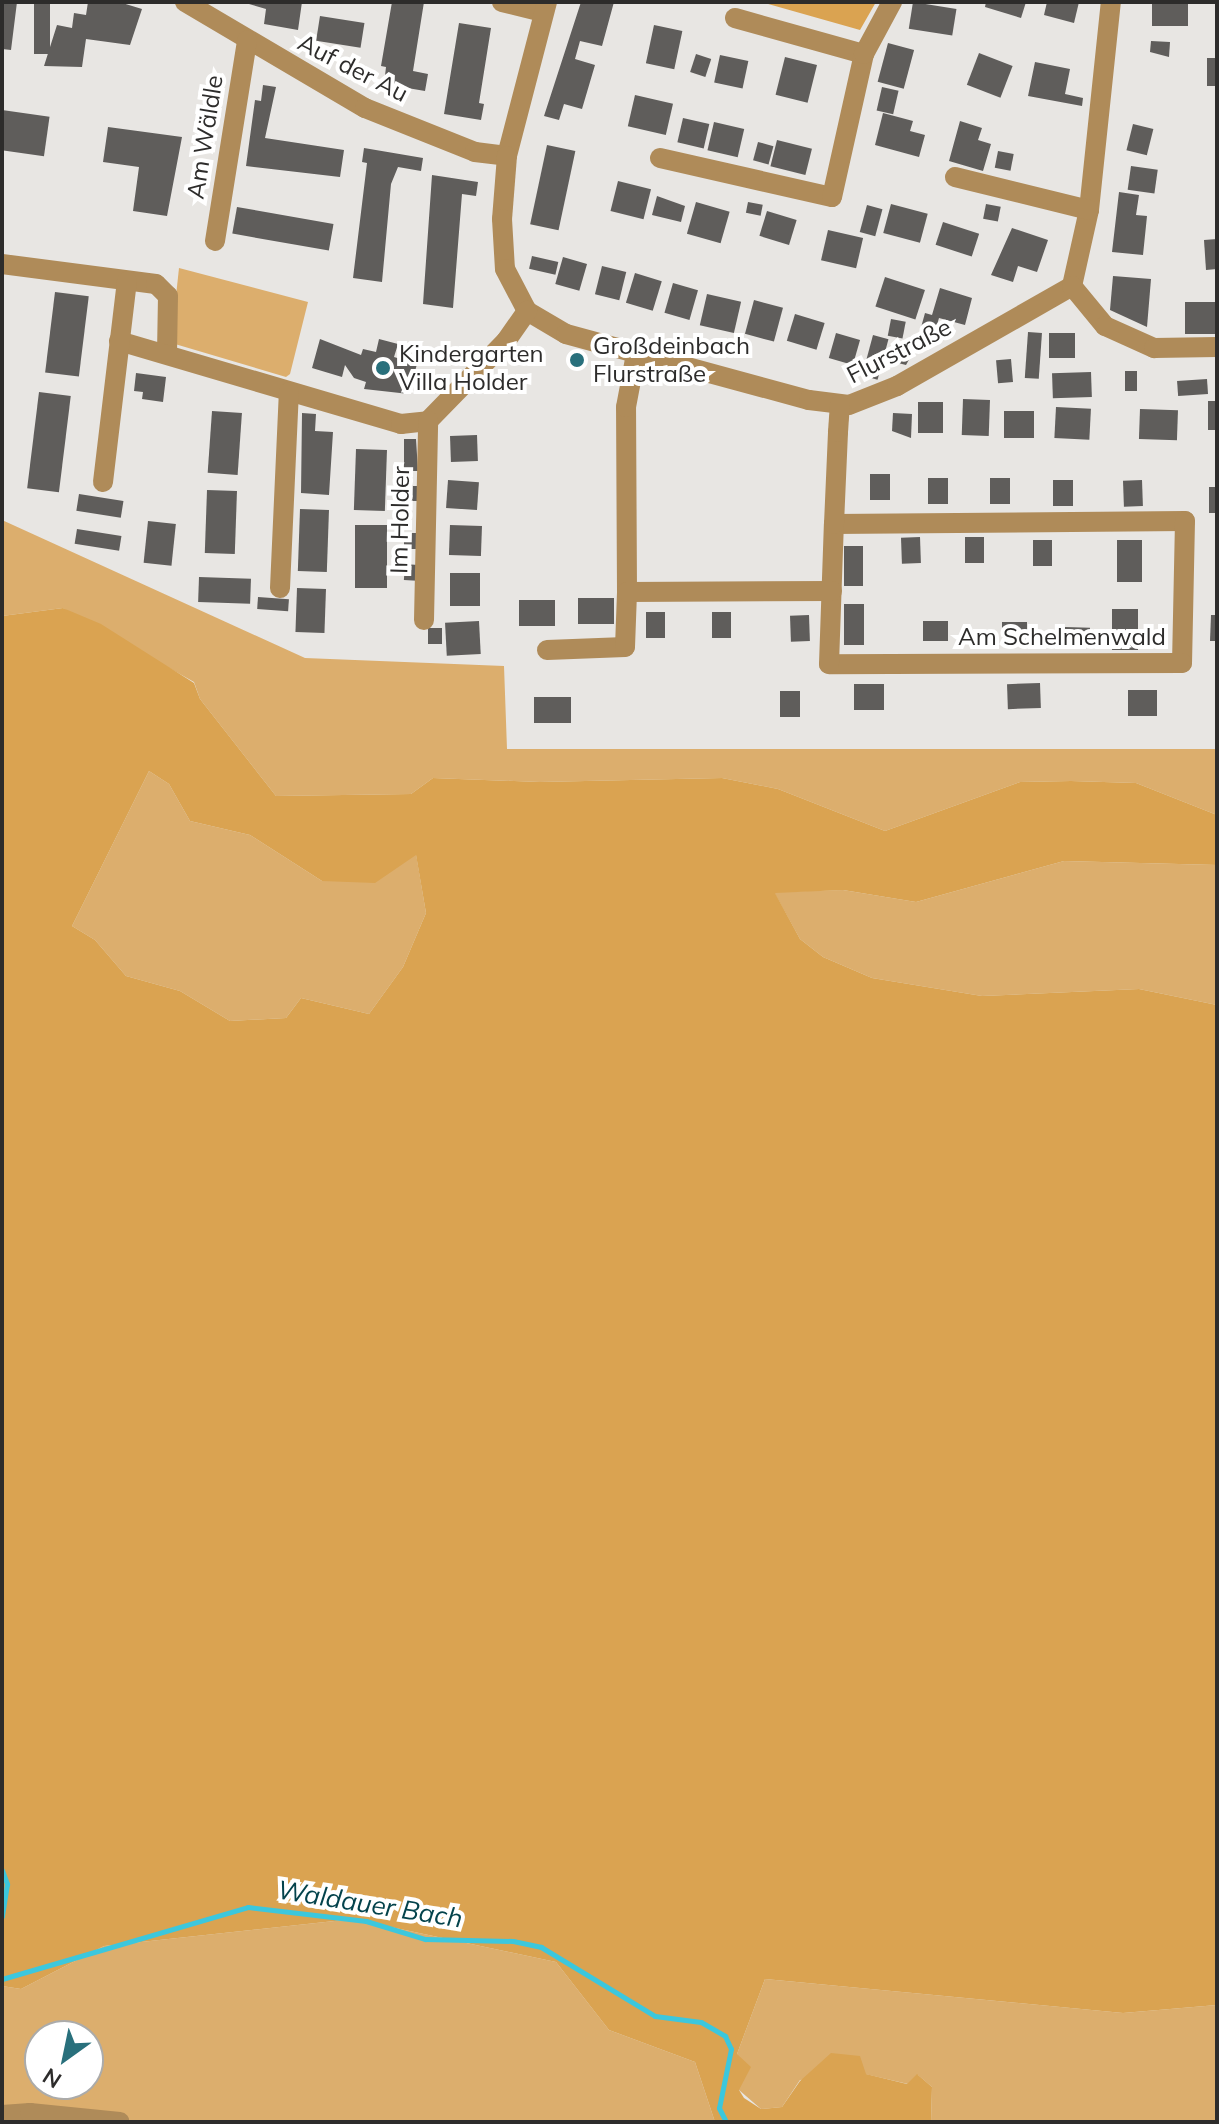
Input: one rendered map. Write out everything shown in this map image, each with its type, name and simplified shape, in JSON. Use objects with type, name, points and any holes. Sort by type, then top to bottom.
[{"type":"street","name":"Auf der Au","points":[[185,2],[365,108],[475,152],[507,156]]},
{"type":"street","points":[[119,341],[167,352],[401,424],[428,421],[506,341],[527,311],[505,269],[507,156],[545,7],[502,2]]},
{"type":"street","points":[[660,158],[832,197],[864,54],[892,2]]},
{"type":"street","points":[[1111,2],[1089,210],[1072,286],[1105,326],[1154,348],[1217,347]]},
{"type":"street","points":[[735,18],[864,54]]},
{"type":"street","name":"Am Wäldle","points":[[215,241],[247,41]]},
{"type":"street","points":[[955,177],[1089,210]]},
{"type":"street","points":[[2,264],[156,284],[168,296],[167,352]]},
{"type":"street","points":[[103,482],[127,281]]},
{"type":"street","name":"Flurstraße","points":[[527,311],[566,334],[840,405],[867,402],[1072,286]]},
{"type":"street","points":[[547,650],[625,647],[626,407],[636,354]]},
{"type":"street","points":[[280,588],[289,392]]},
{"type":"street","name":"Am Schelmenwald","points":[[834,524],[1185,521],[1182,663],[829,664],[834,524],[840,405]]},
{"type":"street","name":"Im Holder","points":[[424,620],[428,421]]},
{"type":"street","points":[[627,592],[832,591]]},
{"type":"street","points":[[2,2115],[30,2113],[120,2122]]},
{"type":"shaded area","points":[[761,2],[846,3],[876,2],[860,30]]},
{"type":"shaded area","points":[[179,268],[308,302],[290,374],[286,377],[175,344],[172,333]]},
{"type":"shaded area","points":[[2,520],[305,658],[504,666],[507,749],[1217,749],[1217,815],[1136,783],[1071,781],[1020,782],[885,831],[778,789],[722,778],[540,782],[433,778],[411,794],[276,796],[200,699],[194,682],[63,608],[2,616]]},
{"type":"shaded area","points":[[63,608],[101,624],[194,683],[200,699],[276,796],[411,794],[433,778],[540,782],[722,778],[778,789],[885,831],[1020,782],[1071,781],[1136,783],[1217,815],[1217,865],[1064,861],[916,902],[843,890],[775,893],[800,939],[823,957],[872,978],[982,996],[1139,989],[1217,1005],[1217,2005],[1123,2013],[765,1979],[737,2054],[751,2067],[739,2090],[744,2098],[761,2109],[782,2107],[800,2081],[831,2053],[860,2056],[866,2074],[907,2084],[917,2074],[932,2087],[931,2122],[715,2122],[695,2062],[609,2030],[556,1962],[353,1919],[104,1946],[21,1989],[2,1986],[2,616]],"holes":[[[149,771],[169,784],[190,821],[250,835],[322,881],[375,883],[416,855],[426,913],[403,967],[369,1014],[301,998],[286,1018],[230,1021],[180,991],[126,976],[95,940],[72,926]]]},
{"type":"shaded area","points":[[149,771],[169,784],[190,821],[250,835],[322,881],[416,854],[426,913],[403,967],[369,1014],[301,998],[286,1018],[230,1021],[180,991],[126,976],[95,940],[72,926]]},
{"type":"shaded area","points":[[1064,861],[1217,865],[1217,1005],[1139,989],[982,996],[872,978],[823,957],[800,939],[774,892],[843,890],[916,902]]},
{"type":"shaded area","points":[[353,1919],[556,1962],[609,2030],[695,2062],[715,2122],[2,2122],[2,1986],[21,1989],[104,1946]]},
{"type":"shaded area","points":[[765,1979],[1123,2013],[1217,2005],[1217,2122],[931,2122],[932,2087],[918,2075],[908,2084],[865,2074],[800,2080],[782,2107],[761,2109],[739,2090],[737,2054]]},
{"type":"building","points":[[2,2],[17,2],[11,50],[2,49]]},
{"type":"building","points":[[34,2],[50,2],[50,54],[34,54]]},
{"type":"building","points":[[88,2],[119,2],[142,9],[130,45],[86,39],[82,67],[44,66],[57,25],[72,28],[74,13],[86,15]]},
{"type":"building","points":[[242,2],[302,2],[298,30],[264,24],[266,9]]},
{"type":"building","points":[[392,2],[424,2],[413,71],[428,74],[425,91],[384,84],[386,67],[381,66]]},
{"type":"building","points":[[581,2],[614,2],[602,46],[580,41],[575,59],[595,65],[582,109],[564,104],[559,120],[544,116]]},
{"type":"building","points":[[913,2],[956,9],[952,36],[909,29]]},
{"type":"building","points":[[986,2],[1026,2],[1021,18],[985,7]]},
{"type":"building","points":[[1047,2],[1079,2],[1074,23],[1044,15]]},
{"type":"building","points":[[1152,2],[1188,2],[1188,26],[1152,26]]},
{"type":"building","points":[[320,16],[364,23],[361,48],[316,41]]},
{"type":"building","points":[[459,23],[491,28],[479,103],[484,104],[481,120],[444,114]]},
{"type":"building","points":[[654,25],[682,31],[674,69],[646,63]]},
{"type":"building","points":[[1151,41],[1170,42],[1169,57],[1150,52]]},
{"type":"building","points":[[888,43],[914,50],[904,89],[878,82]]},
{"type":"building","points":[[979,53],[1013,66],[1000,98],[967,85]]},
{"type":"building","points":[[696,54],[711,59],[705,77],[690,72]]},
{"type":"building","points":[[720,55],[748,61],[743,88],[714,82]]},
{"type":"building","points":[[785,57],[817,65],[808,103],[776,95]]},
{"type":"building","points":[[1207,58],[1217,58],[1217,86],[1207,86]]},
{"type":"building","points":[[1035,62],[1070,69],[1065,94],[1083,98],[1082,106],[1028,96]]},
{"type":"building","points":[[263,85],[276,87],[265,138],[344,150],[340,177],[246,166],[255,100],[261,101]]},
{"type":"building","points":[[882,87],[899,91],[893,114],[877,110]]},
{"type":"building","points":[[635,95],[673,104],[666,135],[628,126]]},
{"type":"building","points":[[2,110],[50,117],[44,156],[2,150]]},
{"type":"building","points":[[883,113],[913,121],[910,131],[925,135],[919,157],[875,145]]},
{"type":"building","points":[[683,118],[709,124],[704,148],[677,142]]},
{"type":"building","points":[[960,121],[982,128],[978,140],[991,144],[983,171],[949,161]]},
{"type":"building","points":[[714,122],[744,129],[738,157],[707,150]]},
{"type":"building","points":[[1133,124],[1153,129],[1147,155],[1126,150]]},
{"type":"building","points":[[108,127],[182,137],[167,216],[133,211],[139,167],[103,162]]},
{"type":"building","points":[[777,140],[812,149],[805,175],[770,166]]},
{"type":"building","points":[[758,142],[773,146],[769,164],[753,160]]},
{"type":"building","points":[[547,145],[575,151],[559,230],[530,224]]},
{"type":"building","points":[[364,148],[423,158],[421,171],[398,167],[391,184],[382,282],[353,278],[367,163],[362,162]]},
{"type":"building","points":[[998,151],[1014,154],[1010,171],[995,168]]},
{"type":"building","points":[[1131,166],[1158,170],[1154,194],[1128,190]]},
{"type":"building","points":[[432,175],[478,182],[476,196],[462,194],[453,308],[423,304]]},
{"type":"building","points":[[618,181],[651,189],[643,219],[611,211]]},
{"type":"building","points":[[1119,192],[1139,195],[1136,215],[1147,216],[1143,255],[1112,252]]},
{"type":"building","points":[[657,196],[685,206],[681,222],[652,215]]},
{"type":"building","points":[[696,202],[730,212],[721,243],[687,234]]},
{"type":"building","points":[[748,202],[763,205],[761,216],[746,213]]},
{"type":"building","points":[[891,204],[928,214],[920,243],[883,233]]},
{"type":"building","points":[[986,204],[1001,207],[998,222],[983,219]]},
{"type":"building","points":[[867,205],[882,209],[875,236],[860,232]]},
{"type":"building","points":[[237,207],[334,224],[329,251],[232,234]]},
{"type":"building","points":[[767,211],[797,220],[789,245],[759,236]]},
{"type":"building","points":[[943,222],[979,234],[972,257],[936,245]]},
{"type":"building","points":[[1012,228],[1048,240],[1037,272],[1018,266],[1013,282],[991,275]]},
{"type":"building","points":[[828,230],[863,238],[856,268],[821,260]]},
{"type":"building","points":[[1217,239],[1217,269],[1206,270],[1204,240]]},
{"type":"building","points":[[532,256],[558,262],[555,275],[529,269]]},
{"type":"building","points":[[563,257],[587,264],[579,291],[555,284]]},
{"type":"building","points":[[602,266],[626,272],[619,300],[595,294]]},
{"type":"building","points":[[635,273],[662,281],[653,311],[626,303]]},
{"type":"building","points":[[1113,276],[1151,279],[1147,327],[1110,310]]},
{"type":"building","points":[[885,277],[925,290],[915,319],[875,306]]},
{"type":"building","points":[[673,283],[698,290],[689,320],[664,313]]},
{"type":"building","points":[[940,288],[972,298],[965,325],[939,318],[934,335],[920,331],[925,313],[932,315]]},
{"type":"building","points":[[55,292],[89,296],[79,377],[45,372]]},
{"type":"building","points":[[707,294],[741,302],[734,333],[700,325]]},
{"type":"building","points":[[754,300],[783,308],[774,342],[745,334]]},
{"type":"building","points":[[1185,302],[1217,302],[1217,334],[1185,334]]},
{"type":"building","points":[[795,314],[825,323],[816,350],[787,341]]},
{"type":"building","points":[[891,319],[906,322],[902,339],[888,336]]},
{"type":"building","points":[[1028,332],[1042,333],[1039,379],[1025,378]]},
{"type":"building","points":[[836,333],[860,340],[853,365],[829,358]]},
{"type":"building","points":[[1049,333],[1075,333],[1075,358],[1049,358]]},
{"type":"building","points":[[873,335],[888,339],[878,380],[862,376]]},
{"type":"building","name":"Kindergarten Villa Holder","points":[[320,339],[361,355],[363,349],[376,352],[379,339],[398,344],[394,357],[417,364],[409,394],[364,389],[366,382],[354,378],[345,365],[342,377],[312,368]]},
{"type":"building","points":[[904,341],[917,345],[906,365],[898,363]]},
{"type":"building","points":[[1011,359],[1013,382],[998,383],[996,360]]},
{"type":"building","points":[[1125,371],[1137,371],[1137,391],[1125,391]]},
{"type":"building","points":[[1091,372],[1092,397],[1053,398],[1052,373]]},
{"type":"building","points":[[136,373],[166,377],[163,402],[142,399],[143,392],[134,391]]},
{"type":"building","points":[[1207,379],[1208,394],[1178,396],[1177,381]]},
{"type":"building","points":[[39,392],[71,396],[59,492],[27,488]]},
{"type":"building","points":[[963,399],[990,400],[989,436],[962,435]]},
{"type":"building","points":[[1208,401],[1217,401],[1217,430],[1208,430]]},
{"type":"building","points":[[918,402],[943,402],[943,433],[918,433]]},
{"type":"building","points":[[1056,407],[1091,409],[1089,440],[1054,438]]},
{"type":"building","points":[[1140,409],[1178,410],[1177,440],[1139,439]]},
{"type":"building","points":[[212,411],[242,413],[238,475],[208,473]]},
{"type":"building","points":[[1004,411],[1034,411],[1034,438],[1004,438]]},
{"type":"building","points":[[302,413],[316,414],[315,431],[333,432],[329,495],[301,493]]},
{"type":"building","points":[[893,413],[912,414],[911,438],[892,431]]},
{"type":"building","points":[[477,435],[478,461],[451,462],[450,436]]},
{"type":"building","points":[[404,439],[416,439],[418,471],[404,471]]},
{"type":"building","points":[[356,449],[387,450],[385,511],[354,510]]},
{"type":"building","points":[[870,474],[890,474],[890,500],[870,500]]},
{"type":"building","points":[[928,478],[948,478],[948,504],[928,504]]},
{"type":"building","points":[[990,478],[1010,478],[1010,504],[990,504]]},
{"type":"building","points":[[448,480],[479,482],[477,510],[446,508]]},
{"type":"building","points":[[1053,480],[1073,480],[1073,506],[1053,506]]},
{"type":"building","points":[[1142,480],[1143,506],[1124,507],[1123,481]]},
{"type":"building","points":[[404,486],[417,486],[417,501],[404,501]]},
{"type":"building","points":[[1209,487],[1217,487],[1217,513],[1209,513]]},
{"type":"building","points":[[207,490],[237,491],[235,554],[205,553]]},
{"type":"building","points":[[79,494],[123,501],[121,518],[76,511]]},
{"type":"building","points":[[300,509],[329,510],[327,572],[298,571]]},
{"type":"building","points":[[148,521],[176,524],[171,566],[144,563]]},
{"type":"building","points":[[355,525],[387,525],[387,588],[355,588]]},
{"type":"building","points":[[450,525],[482,526],[481,556],[449,555]]},
{"type":"building","points":[[77,529],[121,536],[119,551],[75,544]]},
{"type":"building","points":[[404,533],[418,533],[418,549],[404,549]]},
{"type":"building","points":[[920,537],[921,563],[902,564],[901,538]]},
{"type":"building","points":[[965,537],[984,537],[984,563],[965,563]]},
{"type":"building","points":[[1033,540],[1052,540],[1052,566],[1033,566]]},
{"type":"building","points":[[1117,540],[1142,540],[1142,582],[1117,582]]},
{"type":"building","points":[[844,546],[863,546],[863,586],[844,586]]},
{"type":"building","points":[[405,564],[418,565],[417,581],[404,580]]},
{"type":"building","points":[[450,573],[480,573],[480,606],[450,606]]},
{"type":"building","points":[[199,577],[251,579],[250,604],[198,602]]},
{"type":"building","points":[[297,588],[326,589],[324,633],[295,632]]},
{"type":"building","points":[[258,597],[289,599],[288,611],[257,609]]},
{"type":"building","points":[[578,598],[614,598],[614,624],[578,624]]},
{"type":"building","points":[[519,600],[555,600],[555,626],[519,626]]},
{"type":"building","points":[[844,604],[864,604],[864,645],[844,645]]},
{"type":"building","points":[[1112,609],[1138,609],[1138,650],[1112,650]]},
{"type":"building","points":[[646,612],[665,612],[665,638],[646,638]]},
{"type":"building","points":[[712,612],[731,612],[731,638],[712,638]]},
{"type":"building","points":[[809,615],[810,641],[791,642],[790,616]]},
{"type":"building","points":[[1211,615],[1217,615],[1217,641],[1210,641]]},
{"type":"building","points":[[479,621],[481,654],[447,656],[445,623]]},
{"type":"building","points":[[923,621],[948,621],[948,641],[923,641]]},
{"type":"building","points":[[1002,622],[1027,622],[1027,642],[1002,642]]},
{"type":"building","points":[[1065,627],[1090,628],[1089,648],[1064,647]]},
{"type":"building","points":[[428,628],[442,628],[442,644],[428,644]]},
{"type":"building","points":[[1040,683],[1041,708],[1008,709],[1007,684]]},
{"type":"building","points":[[854,684],[884,684],[884,710],[854,710]]},
{"type":"building","points":[[1128,690],[1157,690],[1157,716],[1128,716]]},
{"type":"building","points":[[780,691],[800,691],[800,717],[780,717]]},
{"type":"building","points":[[534,697],[571,697],[571,723],[534,723]]},
{"type":"waterway","points":[[2,1870],[7,1884],[2,1917]]},
{"type":"waterway","name":"Waldauer Bach","points":[[2,1979],[248,1907],[366,1921],[425,1939],[513,1941],[541,1947],[655,2016],[701,2022],[725,2036],[731,2049],[719,2108],[726,2122]]},
{"type":"place","name":"Großdeinbach Flurstraße","points":[[577,360]]},
{"type":"place","name":"Kindergarten Villa Holder","points":[[383,368]]}]
